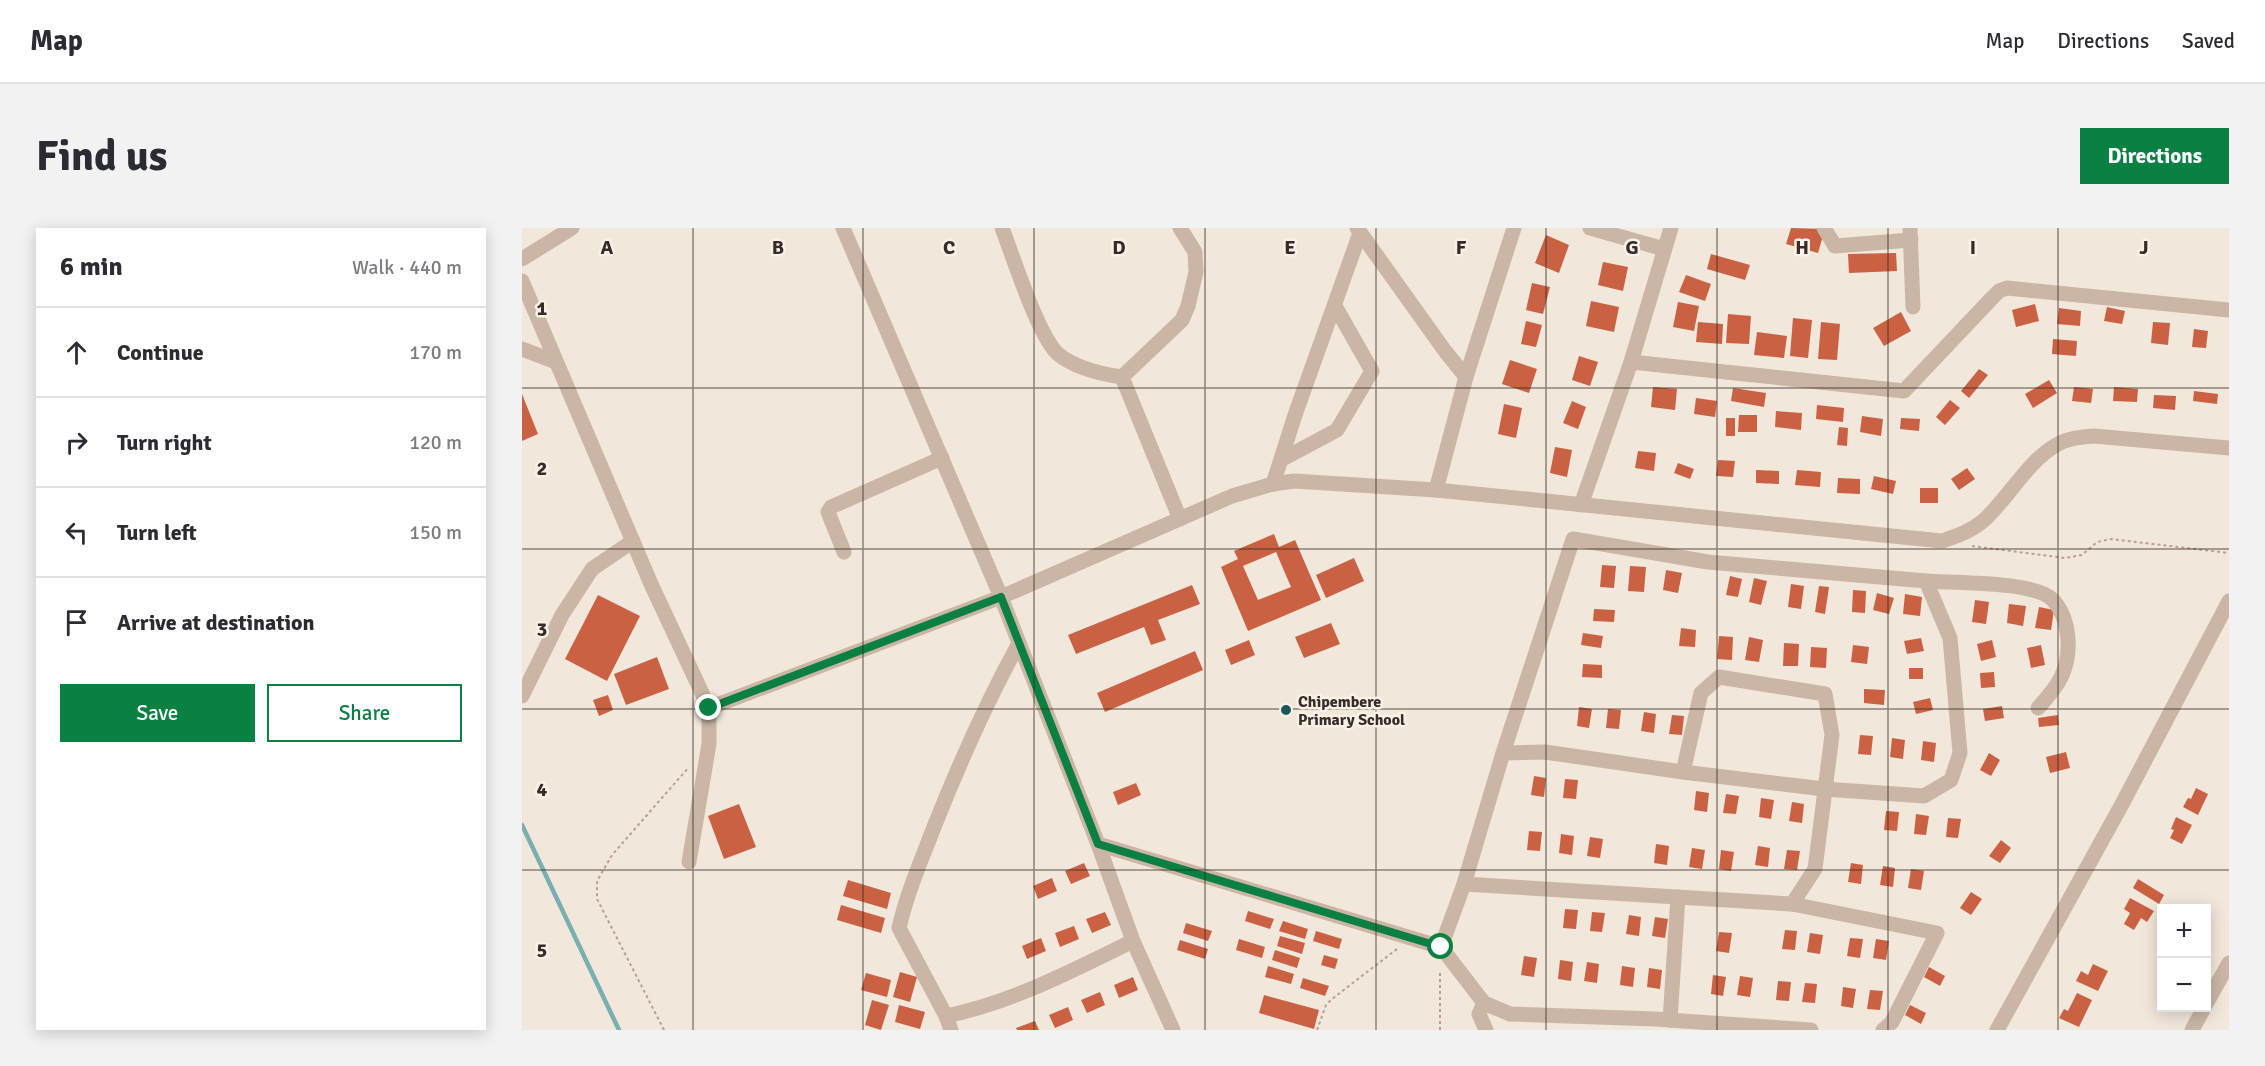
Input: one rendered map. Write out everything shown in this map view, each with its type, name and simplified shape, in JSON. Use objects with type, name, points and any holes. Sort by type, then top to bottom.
[{"type":"street","points":[[522,260],[572,228]]},
{"type":"street","points":[[843,228],[1001,597],[1098,844],[1133,941],[1173,1030]]},
{"type":"street","points":[[1002,228],[1041,328],[1057,353],[1071,362],[1100,373],[1122,377]]},
{"type":"street","points":[[1122,377],[1182,320],[1188,306],[1196,272],[1195,252],[1180,228]]},
{"type":"street","points":[[1436,490],[1466,377],[1514,228]]},
{"type":"street","points":[[1590,228],[1664,249]]},
{"type":"street","points":[[1581,505],[1630,362],[1671,228]]},
{"type":"street","points":[[1824,228],[1835,246],[1910,234],[1913,307]]},
{"type":"street","points":[[1359,231],[1466,377]]},
{"type":"street","points":[[1273,484],[1359,231]]},
{"type":"street","points":[[522,281],[633,541],[709,708],[709,744],[689,862]]},
{"type":"street","points":[[1630,362],[1904,391],[1993,297],[1999,291],[2007,288],[2229,310]]},
{"type":"street","points":[[1281,460],[1336,430],[1372,371],[1335,306]]},
{"type":"street","points":[[522,349],[556,362]]},
{"type":"street","points":[[1122,377],[1180,519]]},
{"type":"street","points":[[709,708],[1001,597],[1232,496],[1273,484],[1294,481],[1436,490],[1942,541],[1966,533],[1983,521],[2043,454],[2058,444],[2075,438],[2094,435],[2229,448]]},
{"type":"street","points":[[844,552],[828,512],[831,507],[942,458]]},
{"type":"street","points":[[1441,947],[1464,884],[1503,753],[1573,539],[1708,562],[1926,581],[2018,586],[2035,590],[2052,599],[2064,615],[2069,659],[2054,691],[2038,708]]},
{"type":"street","points":[[522,696],[562,615],[592,568],[633,541]]},
{"type":"street","points":[[1503,753],[1545,752],[1824,789],[1924,796],[1951,780],[1960,753],[1950,638],[1926,581]]},
{"type":"street","points":[[1997,1030],[2121,806],[2229,601]]},
{"type":"street","points":[[1019,643],[958,765],[906,900],[899,927],[949,1023],[981,1008],[1052,981],[1133,941]]},
{"type":"street","points":[[1683,772],[1701,693],[1719,677],[1825,694],[1832,735],[1815,869],[1792,904]]},
{"type":"street","points":[[1098,844],[1441,947],[1484,1003],[1510,1014],[1670,1020],[1811,1030]]},
{"type":"street","points":[[1464,884],[1792,904],[1937,933],[1892,1022],[1883,1030]]},
{"type":"street","points":[[1670,1020],[1678,897]]},
{"type":"street","points":[[2211,995],[2229,963]]},
{"type":"street","points":[[1484,1003],[1479,1014],[1486,1030]]},
{"type":"street","points":[[2192,1030],[2202,1012]]},
{"type":"path","points":[[1942,541],[1996,551],[2065,558],[2082,555],[2097,542],[2111,539],[2229,553]]},
{"type":"path","points":[[664,1030],[597,899],[597,881],[612,855],[709,744]]},
{"type":"path","points":[[1317,1030],[1326,1005],[1408,938]]},
{"type":"path","points":[[1440,1030],[1438,1005],[1441,947]]},
{"type":"building","points":[[1791,228],[1825,229],[1818,253],[1786,244]]},
{"type":"building","points":[[1546,235],[1569,245],[1559,273],[1535,263]]},
{"type":"building","points":[[1896,253],[1897,271],[1849,273],[1848,254]]},
{"type":"building","points":[[1711,254],[1750,265],[1745,280],[1707,269]]},
{"type":"building","points":[[1603,262],[1628,267],[1623,291],[1598,285]]},
{"type":"building","points":[[1686,275],[1711,284],[1705,301],[1679,292]]},
{"type":"building","points":[[1532,283],[1550,287],[1543,314],[1526,310]]},
{"type":"building","points":[[1591,301],[1619,307],[1614,332],[1586,326]]},
{"type":"building","points":[[1678,302],[1699,306],[1694,331],[1673,327]]},
{"type":"building","points":[[2035,304],[2039,321],[2016,327],[2012,310]]},
{"type":"building","points":[[2107,307],[2125,311],[2122,324],[2104,321]]},
{"type":"building","points":[[2059,308],[2081,311],[2080,326],[2057,324]]},
{"type":"building","points":[[1901,312],[1911,331],[1884,346],[1873,328]]},
{"type":"building","points":[[1728,314],[1751,316],[1749,344],[1726,343]]},
{"type":"building","points":[[1793,318],[1812,320],[1808,358],[1790,356]]},
{"type":"building","points":[[1526,321],[1542,325],[1536,347],[1521,344]]},
{"type":"building","points":[[1698,322],[1723,324],[1722,344],[1696,342]]},
{"type":"building","points":[[1821,322],[1840,324],[1837,360],[1818,359]]},
{"type":"building","points":[[2153,322],[2170,323],[2168,345],[2151,343]]},
{"type":"building","points":[[2194,329],[2208,331],[2206,348],[2192,347]]},
{"type":"building","points":[[1757,332],[1787,336],[1784,358],[1754,355]]},
{"type":"building","points":[[2053,339],[2077,341],[2076,356],[2052,354]]},
{"type":"building","points":[[1579,356],[1598,362],[1590,386],[1572,380]]},
{"type":"building","points":[[1510,360],[1537,369],[1529,393],[1502,384]]},
{"type":"building","points":[[1979,369],[1988,375],[1969,398],[1961,391]]},
{"type":"building","points":[[2049,380],[2057,393],[2033,408],[2025,394]]},
{"type":"building","points":[[1653,387],[1677,389],[1675,410],[1651,407]]},
{"type":"building","points":[[2074,387],[2093,389],[2091,403],[2072,401]]},
{"type":"building","points":[[2114,387],[2138,389],[2137,402],[2113,401]]},
{"type":"building","points":[[1733,388],[1766,393],[1764,407],[1731,401]]},
{"type":"building","points":[[2194,391],[2218,394],[2217,404],[2193,401]]},
{"type":"building","points":[[522,394],[538,434],[522,441]]},
{"type":"building","points":[[2154,395],[2176,396],[2175,410],[2153,408]]},
{"type":"building","points":[[1696,398],[1717,401],[1715,417],[1694,414]]},
{"type":"building","points":[[1950,400],[1960,408],[1945,425],[1936,417]]},
{"type":"building","points":[[1572,401],[1586,407],[1578,429],[1563,423]]},
{"type":"building","points":[[1504,404],[1522,408],[1516,438],[1498,434]]},
{"type":"building","points":[[1817,405],[1844,408],[1843,422],[1816,419]]},
{"type":"building","points":[[1776,411],[1802,413],[1801,430],[1775,427]]},
{"type":"building","points":[[1739,415],[1757,415],[1757,432],[1738,432]]},
{"type":"building","points":[[1862,416],[1883,419],[1881,436],[1860,432]]},
{"type":"building","points":[[1726,418],[1735,418],[1735,436],[1726,436]]},
{"type":"building","points":[[1901,418],[1920,419],[1919,431],[1900,429]]},
{"type":"building","points":[[1839,427],[1848,428],[1847,446],[1837,445]]},
{"type":"building","points":[[1555,447],[1572,450],[1567,477],[1550,473]]},
{"type":"building","points":[[1638,451],[1656,453],[1654,471],[1635,468]]},
{"type":"building","points":[[1718,460],[1735,461],[1733,477],[1716,476]]},
{"type":"building","points":[[1678,463],[1694,469],[1690,479],[1674,473]]},
{"type":"building","points":[[1967,468],[1975,479],[1959,490],[1951,479]]},
{"type":"building","points":[[1756,470],[1779,471],[1779,484],[1756,483]]},
{"type":"building","points":[[1797,470],[1821,472],[1820,487],[1795,485]]},
{"type":"building","points":[[1874,476],[1896,481],[1893,494],[1871,489]]},
{"type":"building","points":[[1838,478],[1860,479],[1860,494],[1837,493]]},
{"type":"building","points":[[1920,488],[1938,488],[1938,503],[1920,503]]},
{"type":"building","points":[[1274,534],[1279,547],[1295,540],[1321,600],[1248,631],[1221,567],[1238,559],[1234,551]],"holes":[[[1276,552],[1291,587],[1258,600],[1243,566]]]},
{"type":"building","points":[[1354,558],[1364,581],[1326,598],[1316,575]]},
{"type":"building","points":[[1602,565],[1616,566],[1614,588],[1600,587]]},
{"type":"building","points":[[1630,566],[1646,567],[1644,592],[1628,591]]},
{"type":"building","points":[[1666,570],[1682,573],[1678,593],[1663,590]]},
{"type":"building","points":[[1730,576],[1742,579],[1738,597],[1726,595]]},
{"type":"building","points":[[1754,578],[1767,581],[1761,605],[1749,602]]},
{"type":"building","points":[[1791,584],[1804,586],[1801,609],[1788,607]]},
{"type":"building","points":[[1192,585],[1200,604],[1158,620],[1166,640],[1151,645],[1144,627],[1076,654],[1068,635]]},
{"type":"building","points":[[1819,586],[1829,587],[1825,614],[1815,612]]},
{"type":"building","points":[[1853,590],[1866,591],[1865,613],[1852,612]]},
{"type":"building","points":[[1877,593],[1894,598],[1889,614],[1873,610]]},
{"type":"building","points":[[1905,594],[1922,597],[1920,616],[1903,614]]},
{"type":"building","points":[[598,595],[640,616],[607,681],[565,659]]},
{"type":"building","points":[[1975,600],[1989,602],[1986,624],[1972,622]]},
{"type":"building","points":[[2009,604],[2026,606],[2023,626],[2007,623]]},
{"type":"building","points":[[2039,607],[2054,610],[2051,630],[2035,628]]},
{"type":"building","points":[[1594,609],[1615,610],[1614,622],[1593,621]]},
{"type":"building","points":[[1331,623],[1340,644],[1304,658],[1295,637]]},
{"type":"building","points":[[1681,628],[1696,630],[1695,647],[1679,646]]},
{"type":"building","points":[[1583,633],[1603,636],[1601,648],[1581,645]]},
{"type":"building","points":[[1719,636],[1733,637],[1732,660],[1717,659]]},
{"type":"building","points":[[1749,637],[1763,640],[1759,662],[1745,660]]},
{"type":"building","points":[[1921,638],[1924,651],[1907,654],[1904,641]]},
{"type":"building","points":[[1249,640],[1255,655],[1231,665],[1225,650]]},
{"type":"building","points":[[1992,640],[1996,657],[1981,661],[1977,644]]},
{"type":"building","points":[[1784,643],[1799,644],[1798,666],[1783,666]]},
{"type":"building","points":[[1853,645],[1869,647],[1867,664],[1851,662]]},
{"type":"building","points":[[2041,645],[2045,665],[2031,668],[2027,648]]},
{"type":"building","points":[[1811,647],[1827,648],[1826,668],[1810,667]]},
{"type":"building","points":[[1195,651],[1203,670],[1105,712],[1097,693]]},
{"type":"building","points":[[657,657],[669,689],[626,705],[614,674]]},
{"type":"building","points":[[1583,664],[1602,665],[1602,678],[1582,677]]},
{"type":"building","points":[[1909,668],[1923,668],[1923,679],[1909,679]]},
{"type":"building","points":[[1994,672],[1995,687],[1981,688],[1980,673]]},
{"type":"building","points":[[1864,689],[1885,690],[1884,705],[1864,703]]},
{"type":"building","points":[[608,695],[613,710],[599,716],[593,700]]},
{"type":"building","points":[[1930,698],[1933,710],[1916,714],[1913,702]]},
{"type":"building","points":[[2002,706],[2004,718],[1985,721],[1983,709]]},
{"type":"building","points":[[1579,707],[1592,709],[1589,728],[1577,726]]},
{"type":"building","points":[[1608,709],[1621,710],[1619,729],[1606,728]]},
{"type":"building","points":[[1644,712],[1656,714],[1654,733],[1641,731]]},
{"type":"building","points":[[1672,715],[1684,716],[1682,735],[1669,734]]},
{"type":"building","points":[[2058,715],[2059,725],[2039,727],[2038,718]]},
{"type":"building","points":[[1860,735],[1873,736],[1871,755],[1858,754]]},
{"type":"building","points":[[1892,738],[1905,740],[1903,759],[1890,757]]},
{"type":"building","points":[[1923,741],[1936,743],[1934,762],[1921,760]]},
{"type":"building","points":[[2066,752],[2070,768],[2050,773],[2046,757]]},
{"type":"building","points":[[1989,753],[2000,760],[1991,776],[1980,770]]},
{"type":"building","points":[[1534,776],[1546,778],[1544,797],[1531,795]]},
{"type":"building","points":[[1565,779],[1578,780],[1576,799],[1563,798]]},
{"type":"building","points":[[1136,783],[1141,795],[1118,805],[1113,792]]},
{"type":"building","points":[[2196,788],[2208,794],[2198,815],[2183,807],[2188,798],[2191,799]]},
{"type":"building","points":[[1696,791],[1709,793],[1707,812],[1694,810]]},
{"type":"building","points":[[1726,794],[1739,796],[1736,814],[1723,813]]},
{"type":"building","points":[[1761,798],[1774,800],[1771,819],[1759,817]]},
{"type":"building","points":[[1792,802],[1804,804],[1802,823],[1789,821]]},
{"type":"building","points":[[739,804],[756,847],[724,859],[708,816]]},
{"type":"building","points":[[1886,811],[1899,812],[1897,831],[1884,830]]},
{"type":"building","points":[[1916,814],[1929,816],[1926,835],[1914,834]]},
{"type":"building","points":[[2176,817],[2192,825],[2182,844],[2170,838]]},
{"type":"building","points":[[1948,818],[1961,819],[1958,838],[1946,837]]},
{"type":"building","points":[[1529,831],[1542,832],[1540,851],[1527,850]]},
{"type":"building","points":[[1561,834],[1574,836],[1572,855],[1559,853]]},
{"type":"building","points":[[1590,837],[1603,839],[1600,858],[1587,856]]},
{"type":"building","points":[[2001,840],[2011,848],[2000,863],[1989,856]]},
{"type":"building","points":[[1656,844],[1669,846],[1667,865],[1654,863]]},
{"type":"building","points":[[1758,846],[1770,848],[1768,867],[1755,865]]},
{"type":"building","points":[[1692,848],[1705,850],[1702,869],[1689,867]]},
{"type":"building","points":[[1721,850],[1734,852],[1731,871],[1719,869]]},
{"type":"building","points":[[1787,850],[1800,851],[1797,870],[1784,869]]},
{"type":"building","points":[[1084,863],[1090,876],[1071,884],[1065,871]]},
{"type":"building","points":[[1851,863],[1863,865],[1861,884],[1848,882]]},
{"type":"building","points":[[1883,866],[1895,868],[1893,887],[1880,885]]},
{"type":"building","points":[[1911,869],[1924,871],[1921,890],[1908,888]]},
{"type":"building","points":[[1052,878],[1057,891],[1038,899],[1033,886]]},
{"type":"building","points":[[2138,879],[2164,895],[2159,904],[2133,888]]},
{"type":"building","points":[[848,880],[891,893],[887,909],[843,896]]},
{"type":"building","points":[[1971,892],[1982,899],[1971,915],[1960,908]]},
{"type":"building","points":[[2130,898],[2154,911],[2147,922],[2141,918],[2134,930],[2124,924],[2130,913],[2124,909]]},
{"type":"building","points":[[841,905],[885,918],[881,933],[837,920]]},
{"type":"building","points":[[1565,909],[1578,910],[1576,929],[1563,928]]},
{"type":"building","points":[[1248,911],[1274,919],[1270,929],[1245,921]]},
{"type":"building","points":[[1105,912],[1111,925],[1092,933],[1086,919]]},
{"type":"building","points":[[1592,912],[1605,913],[1602,932],[1590,931]]},
{"type":"building","points":[[1629,915],[1641,917],[1639,936],[1626,934]]},
{"type":"building","points":[[1655,917],[1668,919],[1665,938],[1652,936]]},
{"type":"building","points":[[1283,921],[1308,929],[1305,939],[1279,931]]},
{"type":"building","points":[[1186,923],[1212,931],[1208,941],[1183,933]]},
{"type":"building","points":[[1074,926],[1079,939],[1060,947],[1055,933]]},
{"type":"building","points":[[1785,930],[1797,931],[1795,950],[1782,949]]},
{"type":"building","points":[[1316,931],[1342,939],[1339,949],[1313,941]]},
{"type":"building","points":[[1719,932],[1732,933],[1729,953],[1716,951]]},
{"type":"building","points":[[1810,933],[1823,935],[1820,954],[1807,952]]},
{"type":"building","points":[[1280,936],[1305,943],[1302,954],[1277,946]]},
{"type":"building","points":[[1041,938],[1046,951],[1027,959],[1022,946]]},
{"type":"building","points":[[1850,938],[1863,939],[1860,958],[1847,956]]},
{"type":"building","points":[[1239,939],[1265,947],[1262,958],[1236,950]]},
{"type":"building","points":[[1876,939],[1889,941],[1886,960],[1873,958]]},
{"type":"building","points":[[1180,940],[1208,949],[1205,959],[1177,950]]},
{"type":"building","points":[[1275,950],[1300,958],[1297,968],[1272,960]]},
{"type":"building","points":[[1324,955],[1338,959],[1335,969],[1321,965]]},
{"type":"building","points":[[1524,956],[1537,958],[1534,977],[1521,975]]},
{"type":"building","points":[[1560,960],[1573,962],[1571,981],[1558,979]]},
{"type":"building","points":[[1587,962],[1599,964],[1597,983],[1584,981]]},
{"type":"building","points":[[2093,964],[2108,971],[2098,991],[2076,981],[2081,971],[2088,975]]},
{"type":"building","points":[[1268,966],[1294,974],[1291,984],[1265,977]]},
{"type":"building","points":[[1622,966],[1635,968],[1633,987],[1620,985]]},
{"type":"building","points":[[1929,967],[1945,976],[1940,986],[1924,977]]},
{"type":"building","points":[[1649,968],[1662,970],[1660,989],[1647,987]]},
{"type":"building","points":[[900,972],[917,977],[910,1002],[893,997]]},
{"type":"building","points":[[866,973],[891,980],[887,997],[861,990]]},
{"type":"building","points":[[1713,975],[1726,977],[1723,996],[1711,994]]},
{"type":"building","points":[[1740,976],[1753,978],[1750,997],[1737,995]]},
{"type":"building","points":[[1133,977],[1138,990],[1119,998],[1114,985]]},
{"type":"building","points":[[1303,978],[1329,986],[1325,996],[1300,988]]},
{"type":"building","points":[[1778,981],[1791,982],[1789,1001],[1776,1000]]},
{"type":"building","points":[[1805,983],[1817,984],[1815,1003],[1802,1002]]},
{"type":"building","points":[[1843,987],[1856,989],[1853,1008],[1841,1006]]},
{"type":"building","points":[[1870,990],[1883,991],[1880,1010],[1867,1009]]},
{"type":"building","points":[[1100,992],[1105,1005],[1087,1013],[1081,1000]]},
{"type":"building","points":[[2077,993],[2092,1000],[2079,1027],[2059,1018],[2064,1009],[2068,1011]]},
{"type":"building","points":[[1264,995],[1319,1010],[1314,1029],[1259,1013]]},
{"type":"building","points":[[872,1000],[889,1005],[881,1030],[865,1025]]},
{"type":"building","points":[[899,1005],[925,1012],[920,1029],[895,1022]]},
{"type":"building","points":[[1910,1005],[1926,1013],[1921,1024],[1905,1015]]},
{"type":"building","points":[[1068,1007],[1073,1020],[1055,1028],[1049,1015]]},
{"type":"building","points":[[1035,1021],[1039,1030],[1017,1030],[1016,1028]]},
{"type":"waterway","points":[[522,825],[619,1030]]},
{"type":"place","name":"Chipembere Primary School","points":[[1286,710]]},
{"type":"route","points":[[709,708],[1001,597],[1098,844],[1441,947]]}]
